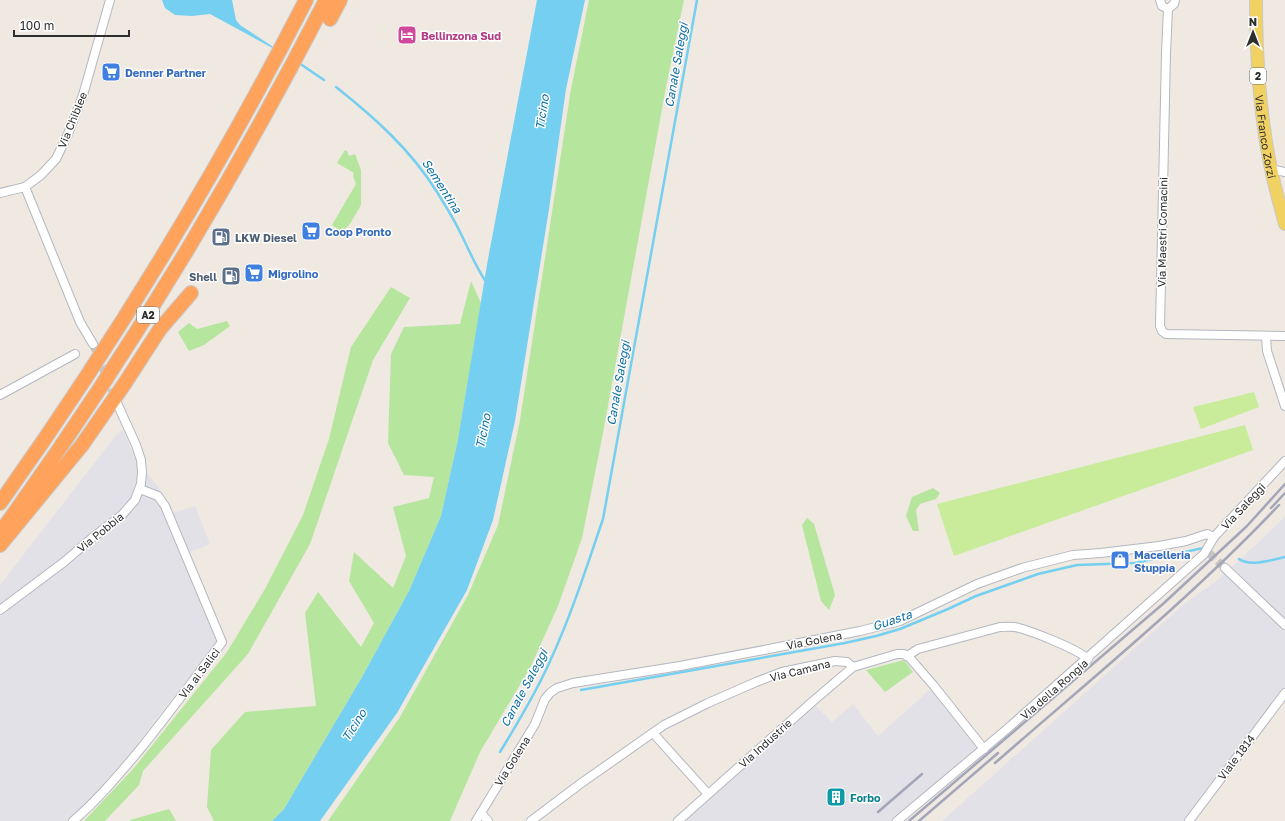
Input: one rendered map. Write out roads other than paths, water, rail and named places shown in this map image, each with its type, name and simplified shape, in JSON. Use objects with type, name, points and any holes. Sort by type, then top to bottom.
[{"type":"highway","name":"A2","points":[[0,503],[71,400],[141,292],[199,196],[286,40],[306,0]]},
{"type":"highway","name":"A2","points":[[0,534],[59,450],[126,348],[206,218],[281,87],[326,0]]},
{"type":"highway","points":[[330,19],[340,0]]},
{"type":"highway","name":"A2","points":[[0,546],[82,445],[160,329],[191,293]]},
{"type":"main road","name":"Via Franco Zorzi","points":[[1256,0],[1256,52],[1263,126],[1271,169],[1285,224]]},
{"type":"street","name":"Via Chiblee","points":[[0,193],[25,187],[49,167],[56,159],[85,90],[110,0]]},
{"type":"street","points":[[1160,0],[1162,6],[1168,9],[1174,4],[1175,0]]},
{"type":"street","name":"Via Maestri Comacini","points":[[1168,9],[1160,326],[1166,334],[1285,336]]},
{"type":"street","points":[[1271,169],[1285,172]]},
{"type":"street","points":[[25,187],[80,322],[93,344]]},
{"type":"street","points":[[1266,336],[1267,351],[1285,406]]},
{"type":"street","points":[[0,395],[75,354]]},
{"type":"street","name":"Via Pobbia","points":[[0,610],[122,516],[131,506],[140,489],[142,472],[139,454],[117,403]]},
{"type":"street","name":"Via Saleggi","points":[[1208,552],[1214,537],[1285,461]]},
{"type":"street","name":"Via ai Salici","points":[[73,821],[99,798],[114,781],[169,714],[222,642],[165,506],[158,496],[140,489]]},
{"type":"street","name":"Via Golena","points":[[476,821],[508,766],[535,724],[545,699],[550,693],[562,686],[680,666],[860,631],[893,623],[977,584],[1022,568],[1073,555],[1159,546],[1186,541],[1206,534],[1214,537]]},
{"type":"street","name":"Via della Rongia","points":[[897,821],[984,750],[1208,552]]},
{"type":"street","points":[[1225,568],[1285,625]]},
{"type":"street","points":[[907,656],[918,649],[1008,626],[1020,628],[1070,648],[1088,659]]},
{"type":"street","points":[[853,667],[897,654],[907,656],[934,686],[984,750]]},
{"type":"street","name":"Via Camana","points":[[531,821],[580,784],[676,718],[773,675],[835,661],[846,662],[853,667]]},
{"type":"street","name":"Via Industrie","points":[[678,821],[853,667]]},
{"type":"street","name":"Viale 1814","points":[[1189,821],[1214,785],[1285,693]]},
{"type":"street","points":[[653,733],[708,794]]},
{"type":"street","points":[[481,813],[488,821]]},
{"type":"water","points":[[162,0],[232,0],[236,20],[240,25],[287,56],[210,14],[192,16],[175,15],[165,8]]},
{"type":"water","name":"Ticino","points":[[537,0],[585,0],[566,89],[549,209],[515,421],[493,520],[467,590],[397,713],[320,821],[272,821],[284,809],[362,677],[409,591],[441,516],[458,439],[488,259]]},
{"type":"waterway","name":"Canale Saleggi","points":[[500,752],[534,694],[559,642],[603,519],[697,0]]},
{"type":"waterway","name":"Sementina","points":[[299,63],[324,80]]},
{"type":"waterway","name":"Sementina","points":[[336,87],[378,122],[416,162],[449,212],[486,282]]},
{"type":"waterway","name":"Guasta","points":[[581,690],[845,643],[876,636],[900,629],[976,596],[1038,574],[1077,565],[1135,563],[1203,548]]},
{"type":"waterway","points":[[1239,559],[1255,563],[1285,557]]},
{"type":"tunnel","points":[[93,344],[115,398]]},
{"type":"tunnel","points":[[1209,553],[1225,568]]},
{"type":"railway","points":[[909,821],[1164,603],[1247,526],[1285,484]]},
{"type":"railway","points":[[1271,508],[1285,493]]},
{"type":"railway","points":[[995,763],[1176,605],[1211,573],[1279,505]]},
{"type":"railway","points":[[919,821],[998,753]]},
{"type":"railway","points":[[878,812],[922,774]]},
{"type":"place","name":"Bellinzona Sud","points":[[407,35]]},
{"type":"place","name":"Denner Partner","points":[[111,72]]},
{"type":"place","name":"Coop Pronto","points":[[311,231]]},
{"type":"place","name":"LKW Diesel","points":[[221,237]]},
{"type":"place","name":"Migrolino","points":[[254,273]]},
{"type":"place","name":"Shell","points":[[231,276]]},
{"type":"place","name":"Macelleria Stuppia","points":[[1120,560]]},
{"type":"place","name":"Forbo","points":[[836,797]]}]
